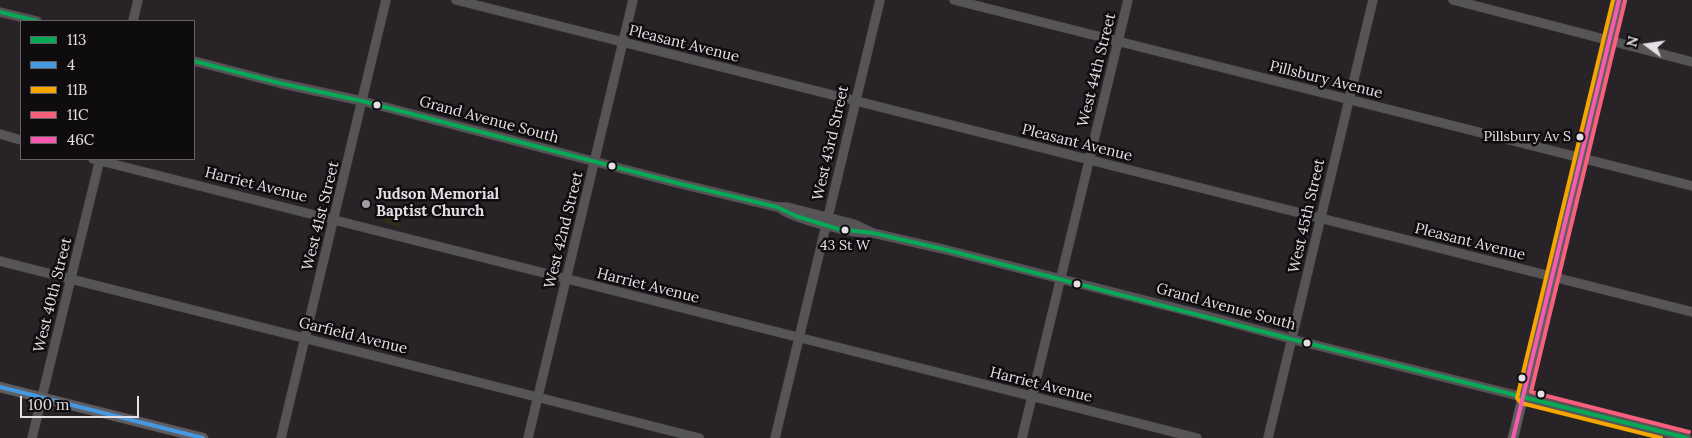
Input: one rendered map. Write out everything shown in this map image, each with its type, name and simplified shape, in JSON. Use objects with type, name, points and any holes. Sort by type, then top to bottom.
[{"type":"main road","points":[[1514,438],[1619,0]]},
{"type":"main road","points":[[0,387],[203,438]]},
{"type":"street","points":[[132,20],[138,0]]},
{"type":"street","name":"West 41st Street","points":[[281,438],[386,0]]},
{"type":"street","name":"Pleasant Avenue","points":[[456,0],[1692,312]]},
{"type":"street","name":"West 42nd Street","points":[[528,438],[633,0]]},
{"type":"street","name":"West 43rd Street","points":[[775,438],[880,0]]},
{"type":"street","name":"Pillsbury Avenue","points":[[954,0],[1692,186]]},
{"type":"street","name":"West 44th Street","points":[[1022,438],[1128,0]]},
{"type":"street","name":"West 45th Street","points":[[1268,438],[1372,0]]},
{"type":"street","points":[[1453,0],[1692,62]]},
{"type":"street","points":[[0,12],[33,20]]},
{"type":"street","name":"Grand Avenue South","points":[[195,61],[279,83],[362,101],[595,162],[786,207],[827,221],[854,224],[873,233],[1687,438]]},
{"type":"street","points":[[0,134],[20,140]]},
{"type":"street","name":"West 40th Street","points":[[32,438],[71,279],[97,160]]},
{"type":"street","name":"Harriet Avenue","points":[[101,160],[1197,438]]},
{"type":"street","name":"Garfield Avenue","points":[[0,261],[699,438]]},
{"type":"green space","points":[[389,204],[404,208],[399,227],[384,223]]},
{"type":"transit line","name":"11B","points":[[1613,0],[1517,398],[1521,403],[1661,438]]},
{"type":"transit line","name":"46C","points":[[1513,438],[1619,0]]},
{"type":"transit line","name":"11C","points":[[1625,1],[1531,392],[1689,432]]},
{"type":"transit line","name":"113","points":[[0,12],[33,20]]},
{"type":"transit line","name":"113","points":[[195,61],[279,83],[362,101],[777,207],[796,216],[838,229],[873,233],[947,250],[1299,341],[1687,438]]},
{"type":"transit line","name":"4","points":[[0,387],[203,438]]},
{"type":"place","name":"Pillsbury Av S","points":[[1580,137]]},
{"type":"place","name":"Judson Memorial Baptist Church","points":[[366,204]]},
{"type":"place","name":"43 St W","points":[[845,230]]}]
